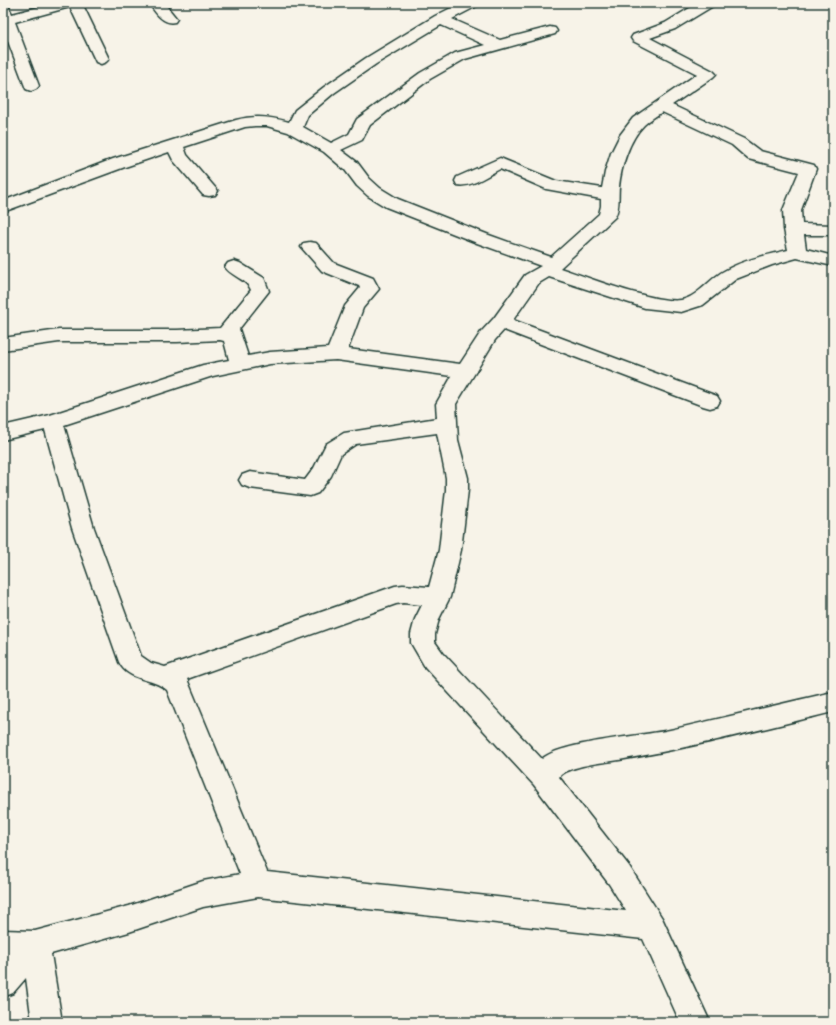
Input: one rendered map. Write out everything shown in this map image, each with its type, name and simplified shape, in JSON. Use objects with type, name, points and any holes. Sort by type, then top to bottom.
[{"type":"street","points":[[31,86],[5,14],[70,3]]},
{"type":"street","points":[[75,3],[101,59]]},
{"type":"street","points":[[156,3],[170,19]]},
{"type":"street","points":[[294,129],[301,113],[329,90],[371,61],[440,19],[472,3]]},
{"type":"street","points":[[695,1022],[652,927],[619,876],[543,777],[434,660],[423,643],[423,634],[427,618],[438,597],[450,550],[457,490],[457,478],[448,440],[446,404],[488,336],[501,322],[532,279],[550,267],[606,217],[611,206],[610,195],[612,181],[620,154],[631,130],[640,121],[708,74],[638,38],[670,26],[708,3]]},
{"type":"street","points":[[440,19],[498,45]]},
{"type":"street","points":[[330,149],[356,137],[363,122],[425,76],[460,56],[550,31]]},
{"type":"street","points":[[661,106],[738,142],[754,155],[808,170],[792,210],[796,253]]},
{"type":"street","points":[[3,207],[119,163],[255,120],[268,120],[294,129],[330,149],[351,166],[374,192],[392,203],[550,267],[652,304],[681,306],[696,301],[730,275],[766,261],[796,253],[833,261]]},
{"type":"street","points":[[175,145],[179,156],[209,191]]},
{"type":"street","points":[[463,182],[500,163],[552,185],[610,195]]},
{"type":"street","points":[[793,229],[833,230]]},
{"type":"street","points":[[310,247],[328,267],[366,282],[370,289],[354,306],[336,354]]},
{"type":"street","points":[[234,267],[258,282],[260,291],[229,328],[240,363]]},
{"type":"street","points":[[501,322],[710,401]]},
{"type":"street","points":[[3,344],[59,336],[177,336],[220,334],[233,337]]},
{"type":"street","points":[[3,433],[53,421],[182,379],[240,363],[270,358],[336,354],[465,371]]},
{"type":"street","points":[[53,421],[83,528],[131,662],[138,669],[165,677],[177,684],[258,884]]},
{"type":"street","points":[[250,480],[310,488],[323,471],[333,449],[351,438],[446,424]]},
{"type":"street","points":[[165,677],[391,596],[403,594],[438,597]]},
{"type":"street","points":[[543,777],[553,765],[565,760],[682,738],[833,702]]},
{"type":"street","points":[[3,944],[35,945],[129,920],[203,894],[258,884],[652,927]]},
{"type":"street","points":[[3,983],[35,945]]},
{"type":"street","points":[[35,945],[46,1022]]}]
